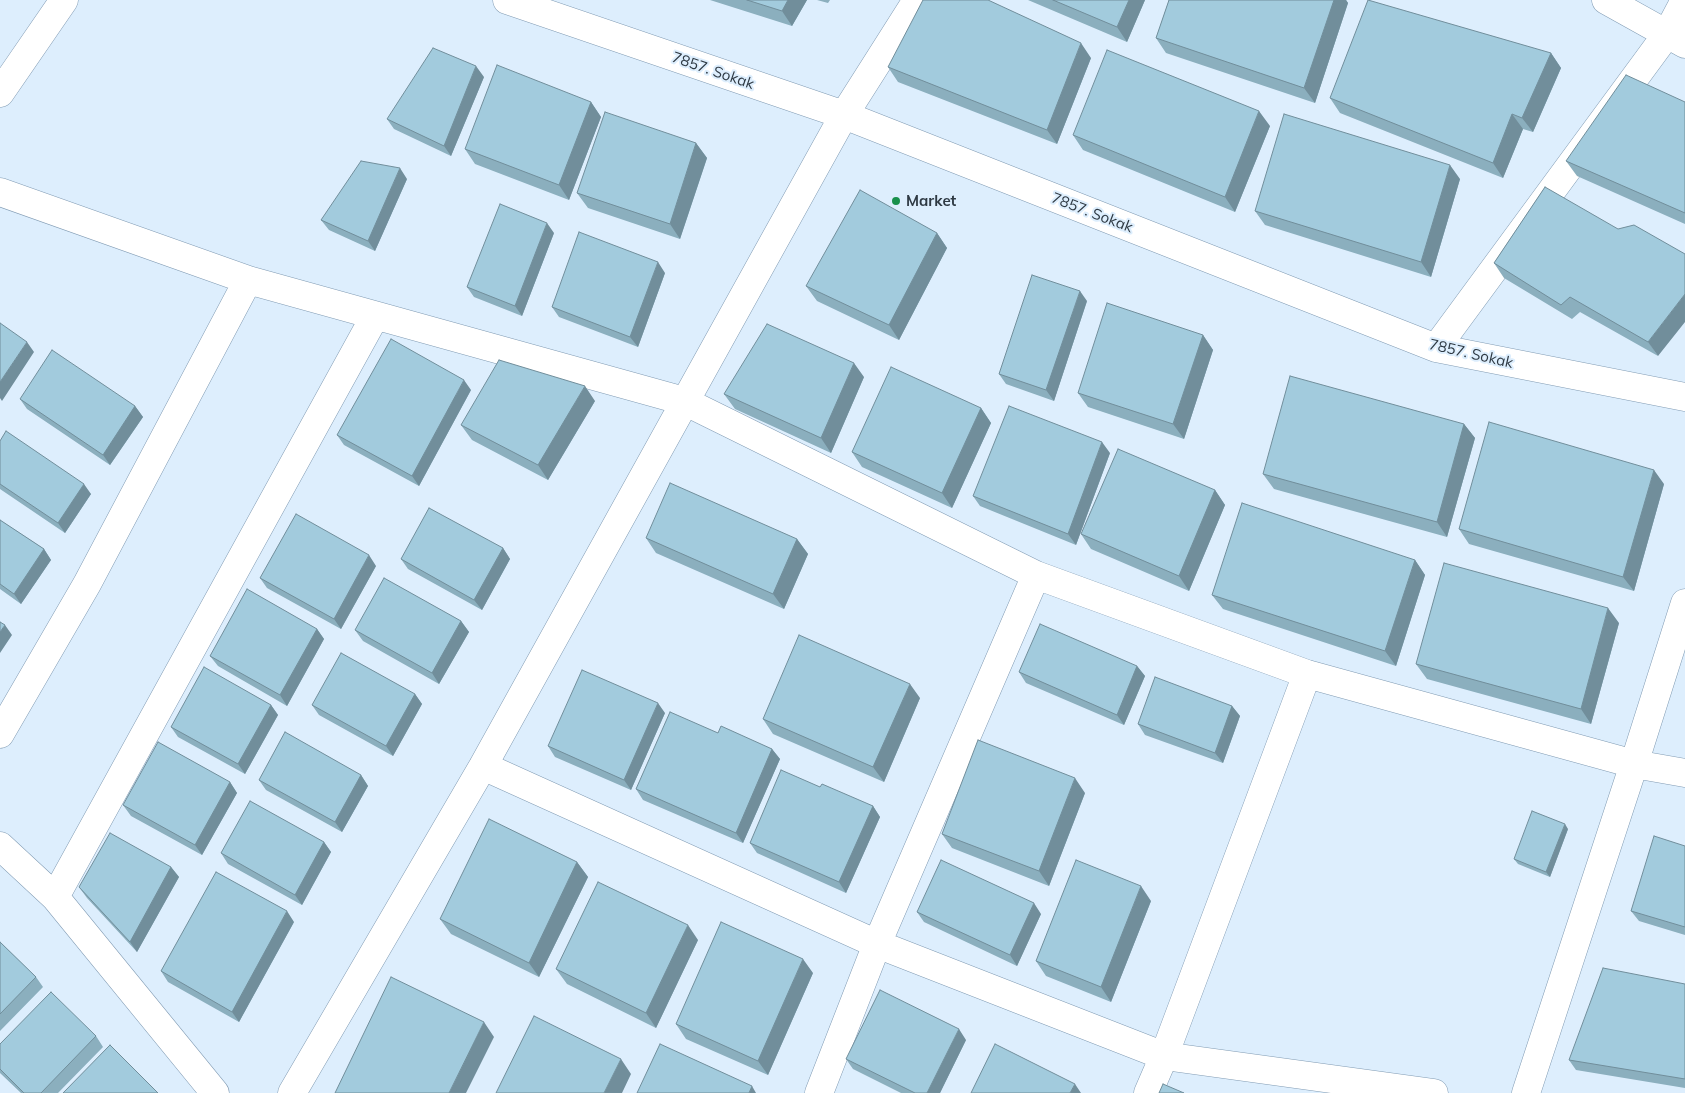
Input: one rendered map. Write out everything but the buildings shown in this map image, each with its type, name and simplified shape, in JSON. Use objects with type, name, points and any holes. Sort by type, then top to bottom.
[{"type":"street","points":[[0,93],[64,0]]},
{"type":"street","name":"7857. Sokak","points":[[506,0],[844,116],[1436,348],[1685,397]]},
{"type":"street","points":[[292,1093],[483,766],[844,116],[917,0]]},
{"type":"street","points":[[1606,0],[1676,39]]},
{"type":"street","points":[[1436,348],[1676,39],[1685,0]]},
{"type":"street","points":[[0,192],[248,280],[684,401],[1036,575],[1308,674],[1634,764],[1685,773]]},
{"type":"street","points":[[0,734],[87,584],[248,280]]},
{"type":"street","points":[[55,897],[375,316]]},
{"type":"street","points":[[819,1093],[878,944],[1036,575]]},
{"type":"street","points":[[1526,1093],[1685,603]]},
{"type":"street","points":[[1148,1093],[1164,1056],[1308,674]]},
{"type":"street","points":[[483,766],[878,944],[1164,1056],[1434,1093]]},
{"type":"street","points":[[0,846],[55,897],[215,1093]]},
{"type":"place","name":"Market","points":[[896,201]]}]
